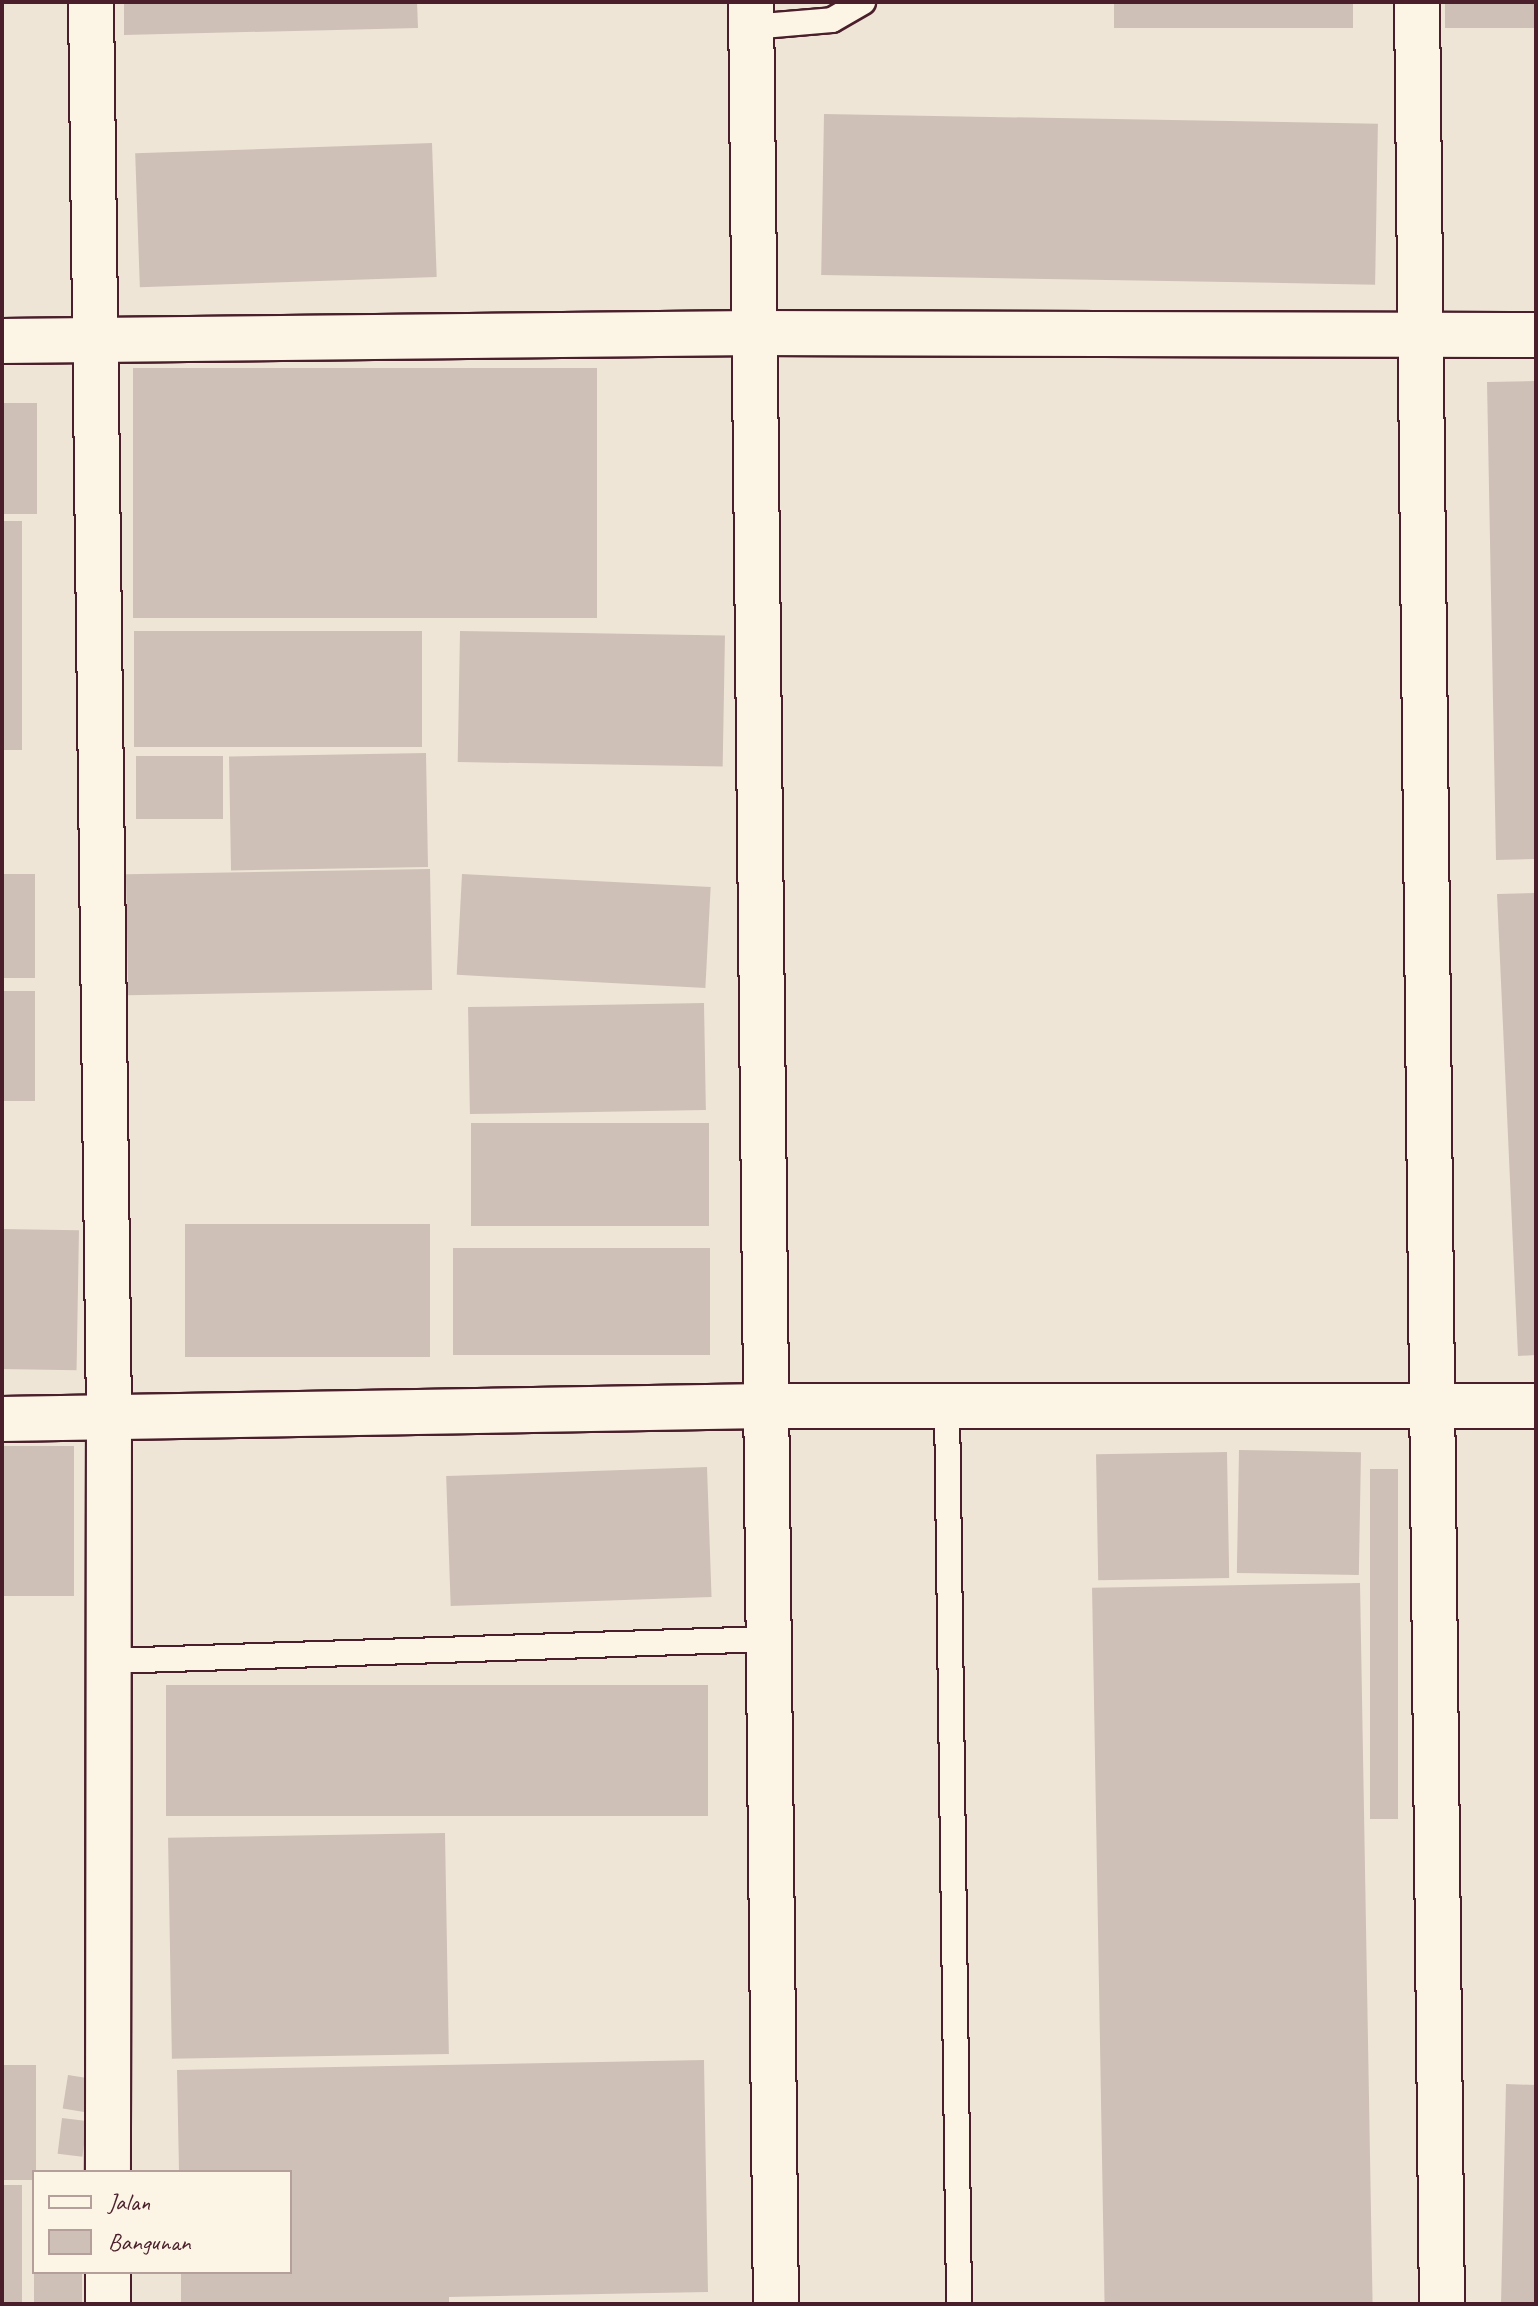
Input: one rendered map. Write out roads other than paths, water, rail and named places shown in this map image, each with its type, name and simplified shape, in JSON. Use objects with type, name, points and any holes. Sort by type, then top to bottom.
[{"type":"street","points":[[91,2],[109,1417],[108,2170]]},
{"type":"street","points":[[1417,2],[1429,1408],[1442,2304]]},
{"type":"street","points":[[751,14],[776,2304]]},
{"type":"street","points":[[2,341],[755,333],[1536,335]]},
{"type":"street","points":[[2,1419],[765,1406],[1536,1406]]},
{"type":"street","points":[[108,2274],[108,2304]]},
{"type":"lane","points":[[751,14],[832,20],[863,2]]},
{"type":"lane","points":[[947,1406],[959,2304]]},
{"type":"lane","points":[[110,1661],[768,1639]]}]
